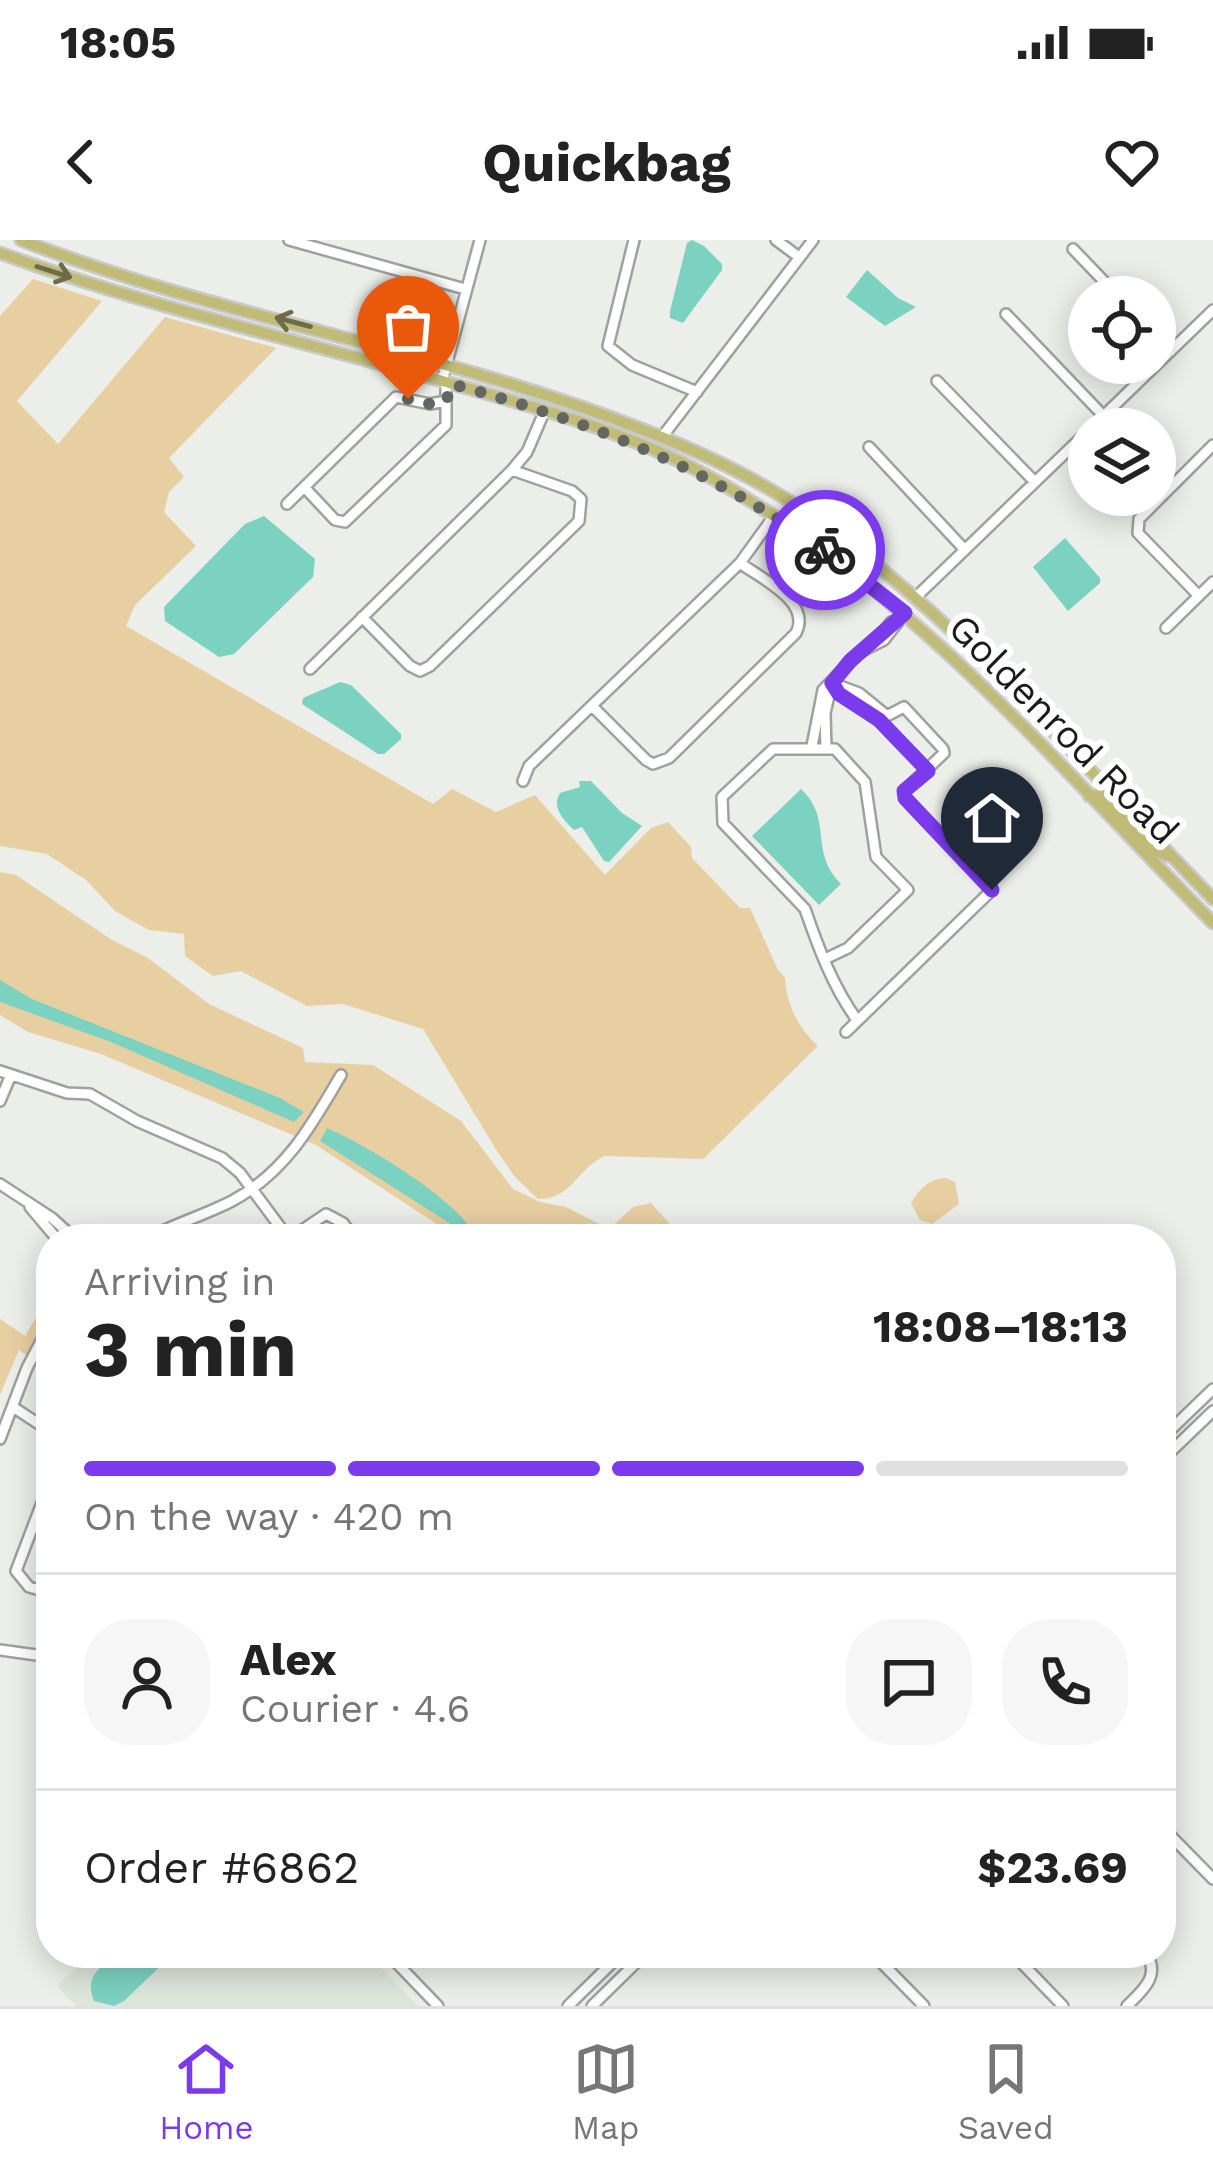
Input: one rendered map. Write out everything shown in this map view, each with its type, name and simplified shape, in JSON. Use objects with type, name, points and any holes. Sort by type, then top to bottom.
[{"type":"main road","name":"Goldenrod Road","points":[[20,240],[107,271],[566,399],[662,436],[805,511],[940,621],[1213,899]]},
{"type":"main road","name":"Goldenrod Road","points":[[0,253],[102,287],[545,410],[685,464],[774,516],[882,593],[901,618],[993,698],[1213,919]]},
{"type":"main road","points":[[882,593],[915,598]]},
{"type":"main road","points":[[901,618],[940,621]]},
{"type":"main road","points":[[993,698],[1012,709],[1076,775],[1091,774]]},
{"type":"main road","points":[[1089,796],[1101,795],[1156,852],[1172,857]]},
{"type":"street","points":[[289,240],[465,290]]},
{"type":"street","points":[[305,488],[335,520],[345,522],[446,425],[446,364],[480,240]]},
{"type":"street","points":[[634,240],[608,346],[616,356],[697,392]]},
{"type":"street","points":[[776,240],[800,257]]},
{"type":"street","points":[[662,436],[813,240]]},
{"type":"street","points":[[1073,249],[1099,276]]},
{"type":"street","points":[[102,287],[107,271]]},
{"type":"street","points":[[1176,346],[1213,310]]},
{"type":"street","points":[[1006,314],[1095,408]]},
{"type":"street","points":[[937,380],[1035,482]]},
{"type":"street","points":[[1111,408],[1136,384]]},
{"type":"street","points":[[287,504],[396,397],[430,404],[446,401]]},
{"type":"street","points":[[310,669],[512,470],[527,452],[545,410]]},
{"type":"street","points":[[1176,482],[1213,445]]},
{"type":"street","points":[[868,447],[965,550]]},
{"type":"street","points":[[915,598],[1068,451]]},
{"type":"street","points":[[362,617],[420,671],[579,521],[581,499],[572,491],[512,470]]},
{"type":"street","points":[[523,781],[529,766],[740,562],[774,516]]},
{"type":"street","points":[[1142,516],[1138,532],[1198,596]]},
{"type":"street","points":[[592,706],[646,760],[661,763],[796,633],[802,622],[800,611],[740,562]]},
{"type":"street","points":[[1166,628],[1213,583]]},
{"type":"street","points":[[812,746],[819,699],[850,661],[884,640],[901,618]]},
{"type":"street","points":[[832,683],[882,717],[928,771]]},
{"type":"street","points":[[826,748],[825,713],[832,683]]},
{"type":"street","points":[[846,1032],[992,890],[905,798],[904,791],[944,753],[904,707],[882,717]]},
{"type":"street","points":[[825,959],[848,948],[908,890],[876,856],[861,775],[835,749],[773,749],[722,797],[723,823],[805,909],[825,959],[841,998],[857,1020]]},
{"type":"street","points":[[0,1101],[5,1074],[104,1100],[222,1158],[278,1224]]},
{"type":"street","points":[[178,1224],[252,1189],[283,1163],[308,1132],[340,1075]]},
{"type":"street","points":[[0,1184],[59,1224]]},
{"type":"street","points":[[23,1198],[45,1224]]},
{"type":"street","points":[[311,1224],[326,1214],[345,1224]]},
{"type":"street","points":[[0,1439],[36,1347]]},
{"type":"street","points":[[1176,1425],[1213,1389]]},
{"type":"street","points":[[13,1407],[36,1422]]},
{"type":"street","points":[[1176,1447],[1213,1411]]},
{"type":"street","points":[[36,1518],[16,1571],[28,1586],[36,1588]]},
{"type":"street","points":[[0,1649],[36,1655]]},
{"type":"street","points":[[1176,1841],[1213,1879]]},
{"type":"street","points":[[401,1968],[438,2006]]},
{"type":"street","points":[[568,2006],[607,1968]]},
{"type":"street","points":[[592,2006],[631,1968]]},
{"type":"street","points":[[887,1968],[924,2006]]},
{"type":"street","points":[[1026,1968],[1063,2006]]},
{"type":"street","points":[[1127,2006],[1152,1977],[1153,1968]]},
{"type":"shaded area","points":[[692,240],[722,264],[722,270],[683,323],[670,318],[670,311],[687,243]]},
{"type":"shaded area","points":[[867,270],[898,298],[916,307],[885,326],[846,297]]},
{"type":"shaded area","points":[[33,279],[102,301],[17,401],[58,444],[165,317],[276,348],[169,458],[184,477],[169,492],[164,512],[196,546],[135,605],[126,626],[433,804],[452,789],[496,812],[535,795],[605,875],[651,828],[668,822],[691,847],[692,858],[740,908],[750,908],[785,978],[795,1015],[818,1046],[703,1159],[605,1156],[567,1189],[538,1199],[497,1151],[423,1029],[343,1004],[307,1006],[241,971],[213,976],[185,956],[184,934],[149,930],[115,911],[86,880],[47,854],[0,846],[0,316]]},
{"type":"shaded area","points":[[264,516],[315,559],[313,577],[234,654],[219,657],[165,621],[164,607],[245,524]]},
{"type":"shaded area","points":[[1065,538],[1100,578],[1068,611],[1033,567]]},
{"type":"shaded area","points":[[340,682],[351,685],[401,734],[384,754],[302,704],[303,698]]},
{"type":"shaded area","points":[[579,781],[591,781],[642,826],[609,862],[582,827],[574,830],[558,809],[560,793],[580,787]]},
{"type":"shaded area","points":[[801,789],[817,812],[825,860],[841,884],[819,905],[752,836]]},
{"type":"shaded area","points":[[0,872],[16,875],[112,940],[148,958],[209,1004],[303,1048],[305,1062],[373,1065],[461,1121],[513,1189],[599,1224],[437,1224],[316,1145],[101,1054],[28,1032],[0,1015]]},
{"type":"shaded area","points":[[0,980],[32,999],[280,1098],[304,1112],[294,1122],[111,1042],[0,1002]]},
{"type":"shaded area","points":[[327,1128],[365,1147],[433,1192],[468,1224],[451,1224],[320,1141]]},
{"type":"shaded area","points":[[946,1178],[955,1182],[959,1204],[932,1224],[920,1220],[911,1203],[925,1186]]},
{"type":"shaded area","points":[[651,1203],[670,1224],[614,1224],[633,1207]]},
{"type":"shaded area","points":[[36,1318],[36,1363],[19,1350],[0,1395],[0,1319],[25,1336]]},
{"type":"shaded area","points":[[76,1968],[381,1968],[418,2006],[76,2006],[57,1986]]},
{"type":"shaded area","points":[[101,1968],[158,1968],[114,2006],[94,2001],[95,1974]]},
{"type":"way so far","points":[[408,399],[430,404],[446,401],[452,384],[545,410],[685,464],[825,550]]},
{"type":"route","points":[[825,550],[905,613],[832,683],[839,694],[879,720],[928,771],[904,791],[905,798],[992,890]]}]
